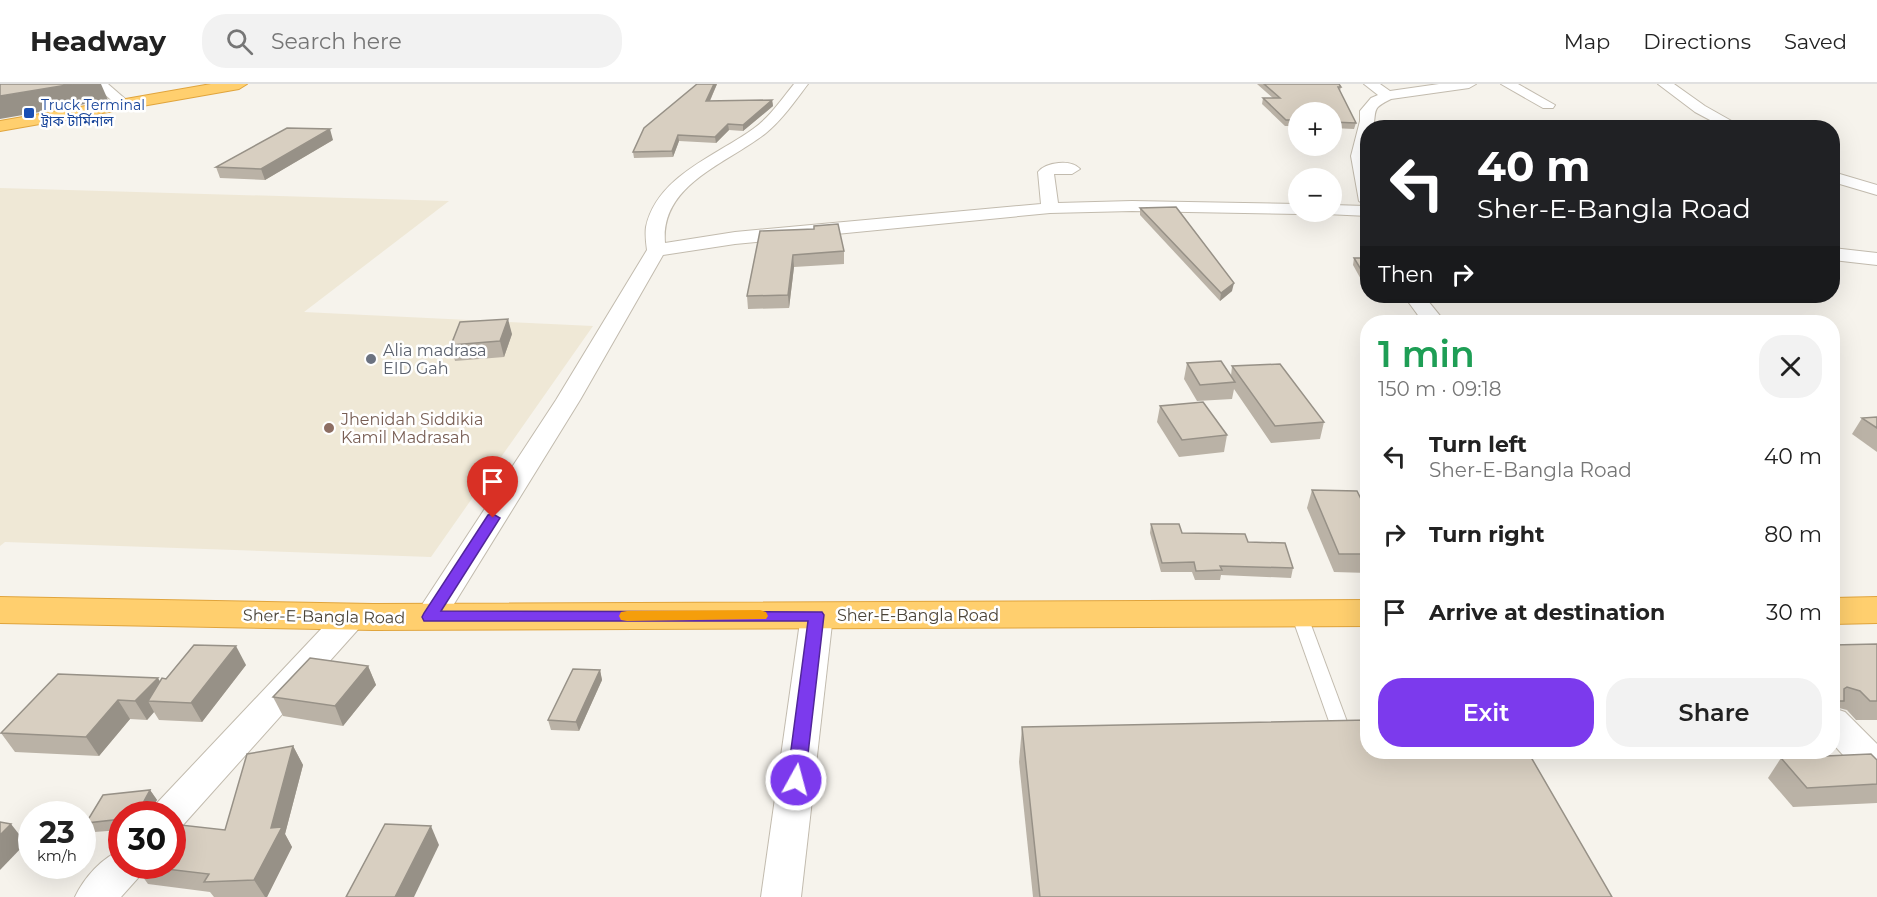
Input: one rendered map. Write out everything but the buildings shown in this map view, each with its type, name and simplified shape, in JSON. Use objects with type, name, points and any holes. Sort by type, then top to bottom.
[{"type":"highway","points":[[0,126],[239,84]]},
{"type":"highway","name":"Sher-E-Bangla Road","points":[[0,610],[430,617],[1360,613]]},
{"type":"highway","points":[[1840,611],[1877,610]]},
{"type":"street","points":[[100,84],[124,104]]},
{"type":"street","points":[[430,617],[568,400],[656,250],[653,227],[662,204],[690,176],[760,132],[801,84]]},
{"type":"street","points":[[1371,84],[1387,95]]},
{"type":"street","points":[[1368,120],[1367,111],[1376,101],[1387,95],[1469,84]]},
{"type":"street","points":[[1508,84],[1548,105]]},
{"type":"street","points":[[1665,84],[1700,109],[1721,120]]},
{"type":"street","points":[[1360,143],[1360,173]]},
{"type":"street","points":[[1050,208],[1046,172],[1072,169]]},
{"type":"street","points":[[1840,179],[1877,190]]},
{"type":"street","points":[[656,250],[735,238],[1050,208],[1132,206],[1288,209]]},
{"type":"street","points":[[1342,210],[1360,211]]},
{"type":"street","points":[[1840,255],[1877,259]]},
{"type":"street","points":[[1419,303],[1429,315]]},
{"type":"street","points":[[781,897],[816,615]]},
{"type":"street","points":[[182,801],[351,616]]},
{"type":"street","points":[[1840,729],[1877,768]]},
{"type":"street","points":[[95,897],[112,879]]},
{"type":"lane","points":[[1299,614],[1340,727]]},
{"type":"shaded area","points":[[0,188],[449,201],[304,312],[593,326],[431,557],[5,542],[0,546]]},
{"type":"slow traffic","points":[[627,616],[760,616]]},
{"type":"place","name":"Truck Terminal ট্রাক টার্মিনাল","points":[[29,113]]},
{"type":"place","name":"Alia madrasa EID Gah","points":[[371,359]]},
{"type":"place","name":"Jhenidah Siddikia Kamil Madrasah","points":[[329,428]]},
{"type":"route","points":[[493,518],[430,617],[816,615],[796,780]]}]
